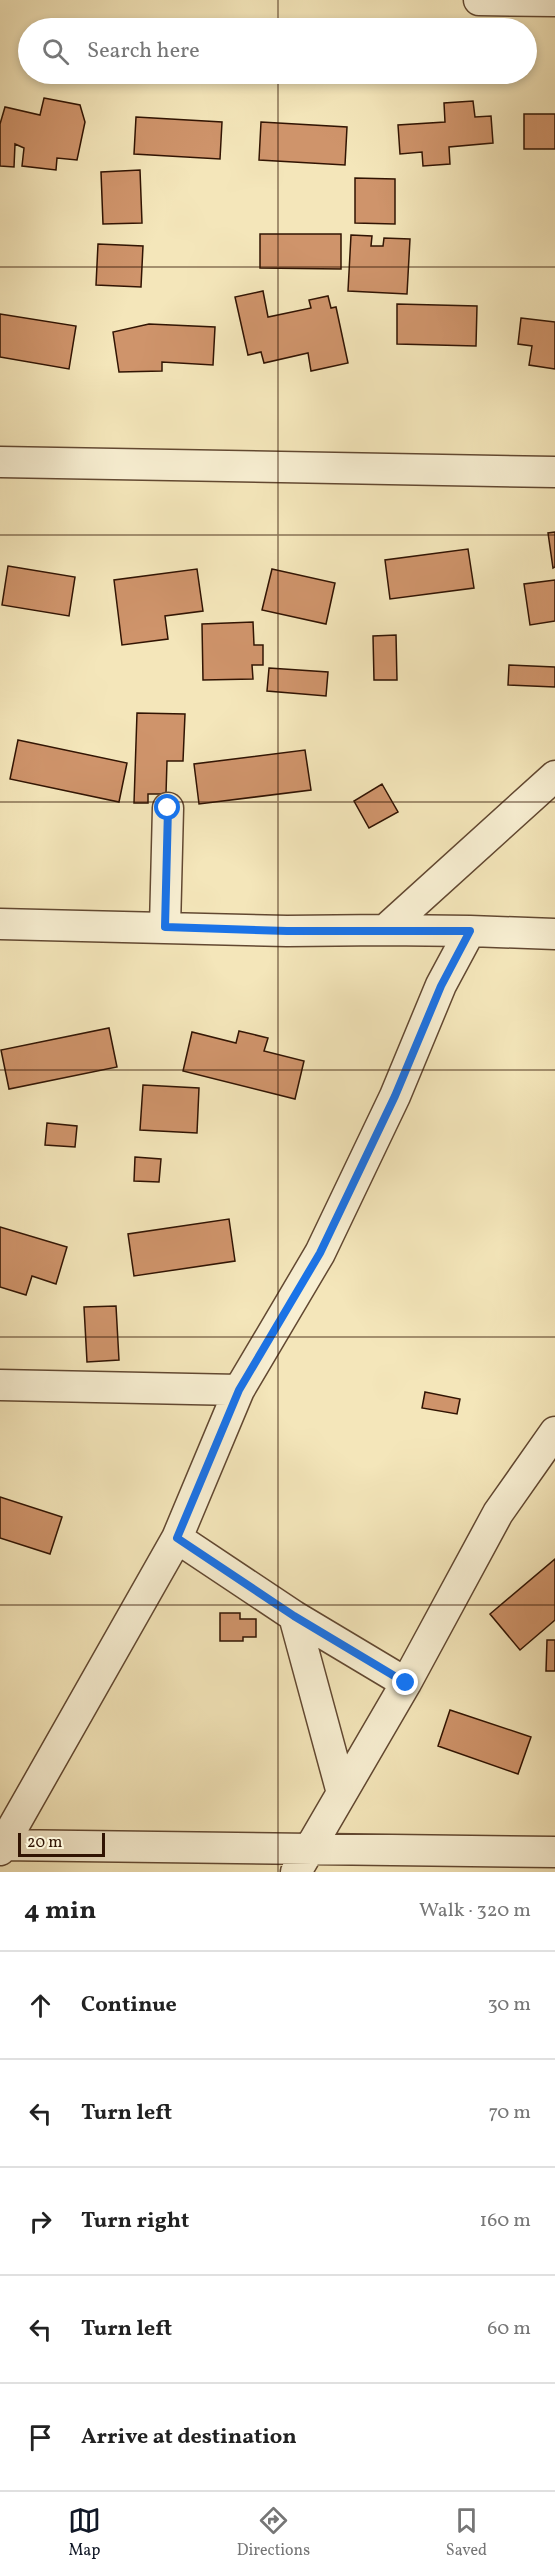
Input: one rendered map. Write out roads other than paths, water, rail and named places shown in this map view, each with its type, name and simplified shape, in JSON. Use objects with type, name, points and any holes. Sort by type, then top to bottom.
[{"type":"street","points":[[479,0],[555,1]]},
{"type":"street","points":[[0,462],[555,472]]},
{"type":"street","points":[[385,930],[555,776]]},
{"type":"street","points":[[165,927],[168,808]]},
{"type":"street","points":[[0,924],[287,931],[385,930],[555,934]]},
{"type":"street","points":[[470,931],[441,986],[395,1096],[320,1253],[239,1390],[177,1538],[1,1846],[303,1860],[555,1852]]},
{"type":"street","points":[[0,1385],[239,1390]]},
{"type":"street","points":[[303,1860],[406,1683],[498,1513],[555,1432]]},
{"type":"street","points":[[177,1538],[294,1616],[406,1683]]},
{"type":"street","points":[[294,1616],[342,1793]]}]
